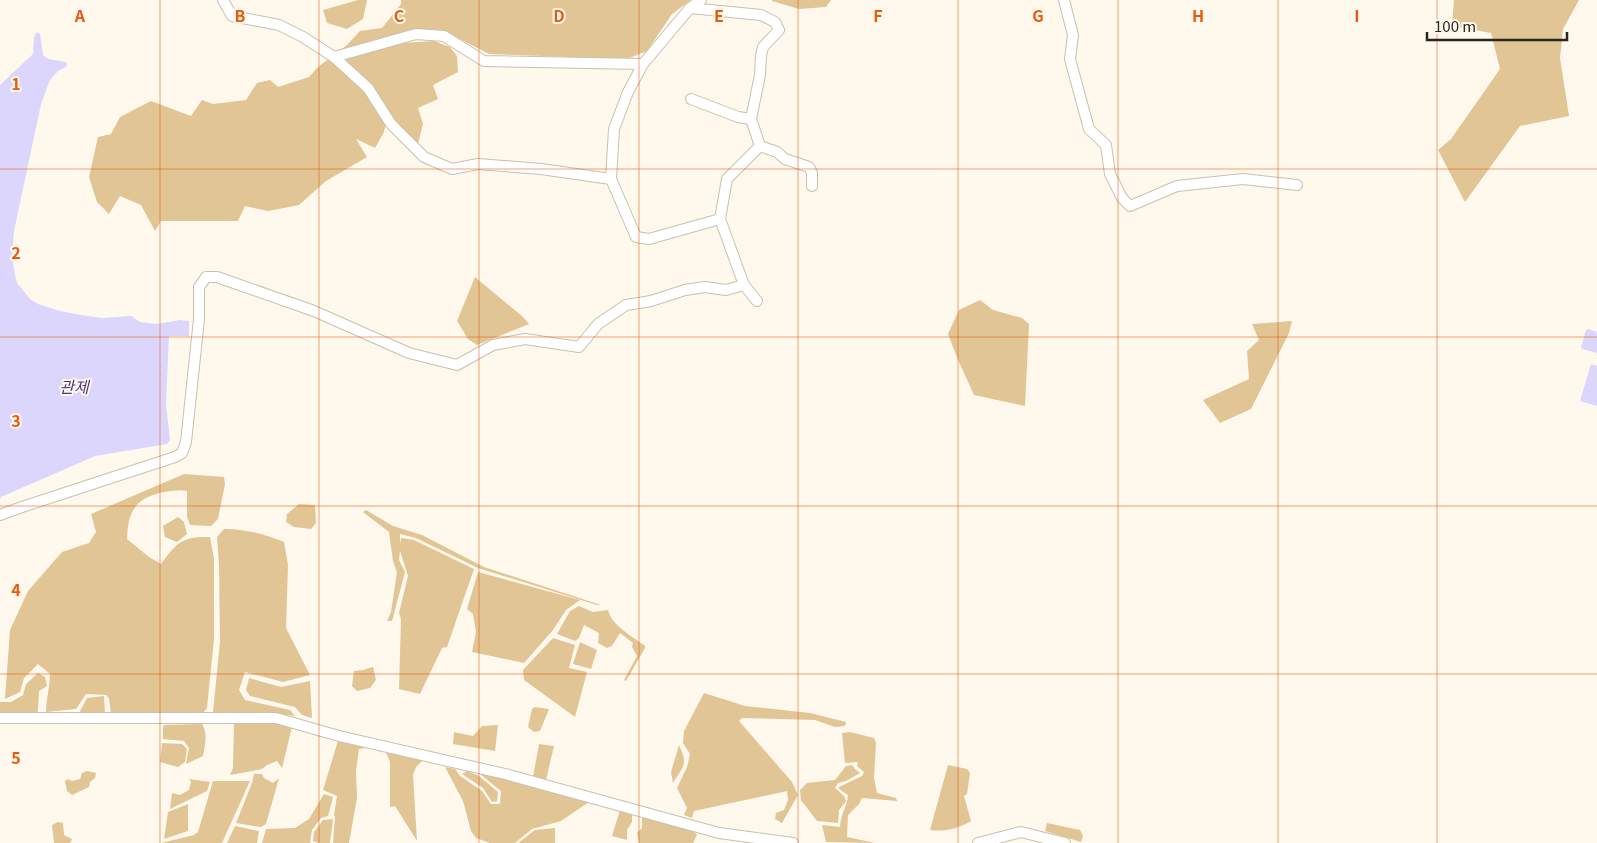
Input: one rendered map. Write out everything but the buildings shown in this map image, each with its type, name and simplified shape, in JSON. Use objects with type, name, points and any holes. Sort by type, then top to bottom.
[{"type":"street","points":[[223,0],[232,16],[279,25],[334,56],[368,88],[391,124],[424,157],[452,169],[478,164],[496,165],[611,179]]},
{"type":"street","points":[[700,0],[690,8],[643,64],[628,92],[614,129],[611,179],[636,238],[649,239],[720,219]]},
{"type":"street","points":[[1064,0],[1073,35],[1070,59],[1089,129],[1106,145],[1110,174],[1122,198],[1130,206],[1177,186],[1243,179],[1297,185]]},
{"type":"street","points":[[690,8],[761,15],[775,22],[778,30],[764,47],[761,56],[760,75],[752,119],[760,146]]},
{"type":"street","points":[[334,56],[416,34],[444,36],[484,61],[643,64]]},
{"type":"street","points":[[691,99],[738,117],[752,119]]},
{"type":"street","points":[[760,146],[777,152],[784,159],[809,167],[812,173],[812,186]]},
{"type":"street","points":[[757,301],[744,285],[720,219],[726,179],[760,146]]},
{"type":"street","points":[[0,515],[175,457],[182,452],[186,442],[199,320],[199,287],[206,277],[217,277],[314,311],[409,353],[457,365],[494,345],[525,339],[579,347],[598,324],[626,305],[651,301],[685,290],[705,288],[726,290],[744,285]]},
{"type":"street","points":[[0,718],[276,718],[339,736],[509,775],[719,833],[793,843]]},
{"type":"street","points":[[978,843],[1021,832],[1065,843]]},
{"type":"shaded area","points":[[358,0],[367,0],[363,19],[347,29],[327,23],[323,10]]},
{"type":"shaded area","points":[[401,0],[691,0],[672,14],[647,51],[627,59],[489,54],[442,30],[410,32],[393,38],[403,43],[434,41],[450,47],[457,56],[458,72],[433,85],[438,99],[418,108],[423,124],[418,144],[388,113],[384,132],[375,148],[356,139],[367,157],[326,181],[299,205],[268,211],[245,206],[238,221],[161,221],[155,231],[141,205],[120,196],[109,214],[97,202],[89,177],[98,137],[111,134],[120,117],[151,101],[191,116],[202,100],[213,104],[246,100],[257,83],[270,80],[278,87],[309,77],[318,67],[347,45],[360,31],[382,28],[401,4]]},
{"type":"shaded area","points":[[772,0],[831,0],[826,7],[799,9]]},
{"type":"shaded area","points":[[1454,0],[1579,0],[1563,29],[1560,58],[1569,116],[1520,126],[1465,202],[1438,150],[1451,139],[1500,69],[1491,33],[1452,26]]},
{"type":"shaded area","points":[[475,277],[529,324],[477,345],[468,339],[457,321]]},
{"type":"shaded area","points":[[980,300],[993,310],[1022,318],[1029,324],[1025,406],[974,395],[958,360],[948,334],[959,310]]},
{"type":"shaded area","points":[[1292,321],[1289,333],[1251,409],[1220,423],[1203,400],[1249,379],[1247,351],[1259,340],[1252,324]]},
{"type":"shaded area","points":[[184,474],[224,477],[225,484],[218,519],[211,526],[190,525],[187,517],[187,491],[164,492],[146,498],[135,507],[129,521],[127,539],[161,564],[181,542],[187,539],[210,537],[214,559],[214,639],[207,708],[202,714],[111,714],[109,698],[106,695],[86,694],[76,709],[46,712],[50,674],[38,664],[24,678],[20,692],[5,699],[10,630],[28,591],[62,552],[89,543],[96,532],[91,514]]},
{"type":"shaded area","points":[[299,504],[315,505],[316,523],[311,529],[294,527],[286,522],[287,514]]},
{"type":"shaded area","points":[[366,510],[393,526],[422,535],[484,567],[601,605],[478,568],[416,538],[400,534],[400,545],[401,538],[414,540],[474,569],[447,647],[442,648],[420,694],[399,689],[401,619],[399,613],[408,576],[400,551],[399,560],[405,572],[392,621],[387,621],[391,612],[397,572],[393,561],[389,532],[363,512]]},
{"type":"shaded area","points":[[178,517],[184,522],[187,534],[177,542],[165,537],[163,526]]},
{"type":"shaded area","points":[[224,529],[255,532],[284,542],[288,565],[286,628],[310,675],[283,682],[245,672],[239,690],[245,700],[290,710],[295,716],[266,712],[213,712],[220,642],[217,537]]},
{"type":"shaded area","points":[[478,572],[580,600],[566,610],[553,630],[524,663],[472,652],[476,632],[473,614],[467,609]]},
{"type":"shaded area","points":[[579,606],[593,612],[608,610],[618,626],[645,646],[626,681],[624,680],[637,656],[632,647],[633,643],[620,633],[612,646],[607,648],[598,643],[599,633],[584,625],[579,638],[575,641],[557,634],[570,611]]},
{"type":"shaded area","points":[[553,638],[575,645],[569,668],[587,672],[575,717],[524,680],[523,670]]},
{"type":"shaded area","points":[[580,642],[597,650],[591,669],[573,664]]},
{"type":"shaded area","points":[[373,667],[376,680],[370,688],[357,691],[352,686],[354,671]]},
{"type":"shaded area","points":[[38,673],[45,677],[47,686],[39,691],[38,711],[36,714],[0,714],[0,702],[11,702],[23,695],[26,684]]},
{"type":"shaded area","points":[[249,678],[281,687],[310,681],[312,718],[302,715],[295,707],[250,696],[246,690]]},
{"type":"shaded area","points":[[704,693],[745,706],[810,713],[846,722],[845,726],[835,727],[815,720],[742,718],[739,721],[792,782],[798,795],[782,823],[775,819],[776,813],[784,810],[788,800],[787,791],[694,811],[692,818],[684,815],[687,808],[677,788],[687,767],[690,754],[683,743],[684,731]]},
{"type":"shaded area","points":[[104,696],[105,713],[79,713],[87,698]]},
{"type":"shaded area","points":[[535,707],[549,709],[540,731],[534,732],[528,727],[532,709]]},
{"type":"shaded area","points":[[276,722],[292,727],[282,768],[277,761],[262,769],[230,775],[233,768],[234,723]]},
{"type":"shaded area","points":[[202,724],[205,735],[203,756],[186,764],[189,748],[184,741],[163,739],[164,725]]},
{"type":"shaded area","points":[[498,725],[495,751],[453,744],[454,732],[473,736],[482,726]]},
{"type":"shaded area","points":[[850,732],[874,738],[876,743],[874,778],[877,793],[896,798],[897,801],[862,798],[848,815],[847,837],[875,843],[826,842],[822,825],[840,827],[848,795],[839,787],[862,776],[864,772],[857,766],[858,762],[845,763],[842,733]]},
{"type":"shaded area","points":[[338,741],[366,748],[359,749],[356,771],[357,798],[349,843],[333,843],[337,796],[323,790]]},
{"type":"shaded area","points":[[162,743],[182,744],[187,749],[185,762],[178,767],[160,762]]},
{"type":"shaded area","points":[[539,744],[554,746],[546,780],[533,777]]},
{"type":"shaded area","points":[[679,745],[684,765],[673,783],[671,772]]},
{"type":"shaded area","points":[[372,748],[424,759],[416,767],[413,775],[417,841],[395,806],[390,807],[390,762],[386,752]]},
{"type":"shaded area","points":[[852,765],[860,773],[838,783],[835,788],[844,796],[846,801],[839,810],[838,823],[817,821],[801,800],[800,790],[807,783],[835,780],[846,766]]},
{"type":"shaded area","points":[[948,765],[967,769],[970,773],[967,794],[964,796],[971,821],[951,829],[930,830]]},
{"type":"shaded area","points":[[445,767],[455,769],[460,776],[482,791],[491,804],[500,804],[501,791],[480,774],[465,767],[589,802],[561,821],[532,829],[515,843],[490,843],[476,838],[471,831],[463,801]]},
{"type":"shaded area","points":[[87,771],[96,773],[95,778],[90,782],[89,787],[72,795],[67,791],[65,781],[68,779],[72,781],[80,779],[82,773]]},
{"type":"shaded area","points":[[467,771],[479,776],[498,792],[497,801],[492,802],[483,788],[462,774]]},
{"type":"shaded area","points":[[254,774],[262,774],[264,778],[273,783],[279,778],[266,824],[261,827],[236,823]]},
{"type":"shaded area","points":[[189,779],[210,782],[207,791],[170,809],[172,793],[180,795],[189,790],[191,782]]},
{"type":"shaded area","points":[[213,781],[250,781],[222,843],[161,843],[194,835],[198,832]]},
{"type":"shaded area","points":[[324,794],[333,797],[328,816],[321,818],[312,830],[311,843],[262,843],[266,829],[295,828],[309,819]]},
{"type":"shaded area","points":[[188,804],[188,831],[164,839],[168,812]]},
{"type":"shaded area","points":[[620,810],[632,814],[632,822],[627,830],[627,840],[612,836]]},
{"type":"shaded area","points":[[642,817],[693,831],[697,835],[693,843],[639,843],[637,833],[642,828]]},
{"type":"shaded area","points":[[333,819],[330,843],[313,841],[314,832],[323,820]]},
{"type":"shaded area","points":[[58,822],[63,823],[64,835],[72,839],[70,843],[54,843],[52,825]]},
{"type":"shaded area","points":[[1047,823],[1080,830],[1083,836],[1081,842],[1045,831]]},
{"type":"shaded area","points":[[235,826],[259,831],[257,843],[227,843]]},
{"type":"shaded area","points":[[555,828],[555,843],[518,843],[535,830]]},
{"type":"water","name":"관제","points":[[37,32],[40,34],[43,55],[48,59],[66,62],[67,65],[50,80],[41,104],[14,231],[12,257],[17,283],[30,299],[38,304],[60,311],[102,318],[131,316],[140,322],[157,324],[180,320],[189,321],[189,336],[169,336],[166,404],[170,440],[167,444],[95,456],[1,497],[0,500],[0,85],[33,54],[34,37]]},
{"type":"water","points":[[1586,330],[1597,332],[1597,353],[1582,349],[1581,347]]},
{"type":"water","points":[[1591,364],[1597,366],[1597,406],[1580,401]]}]
